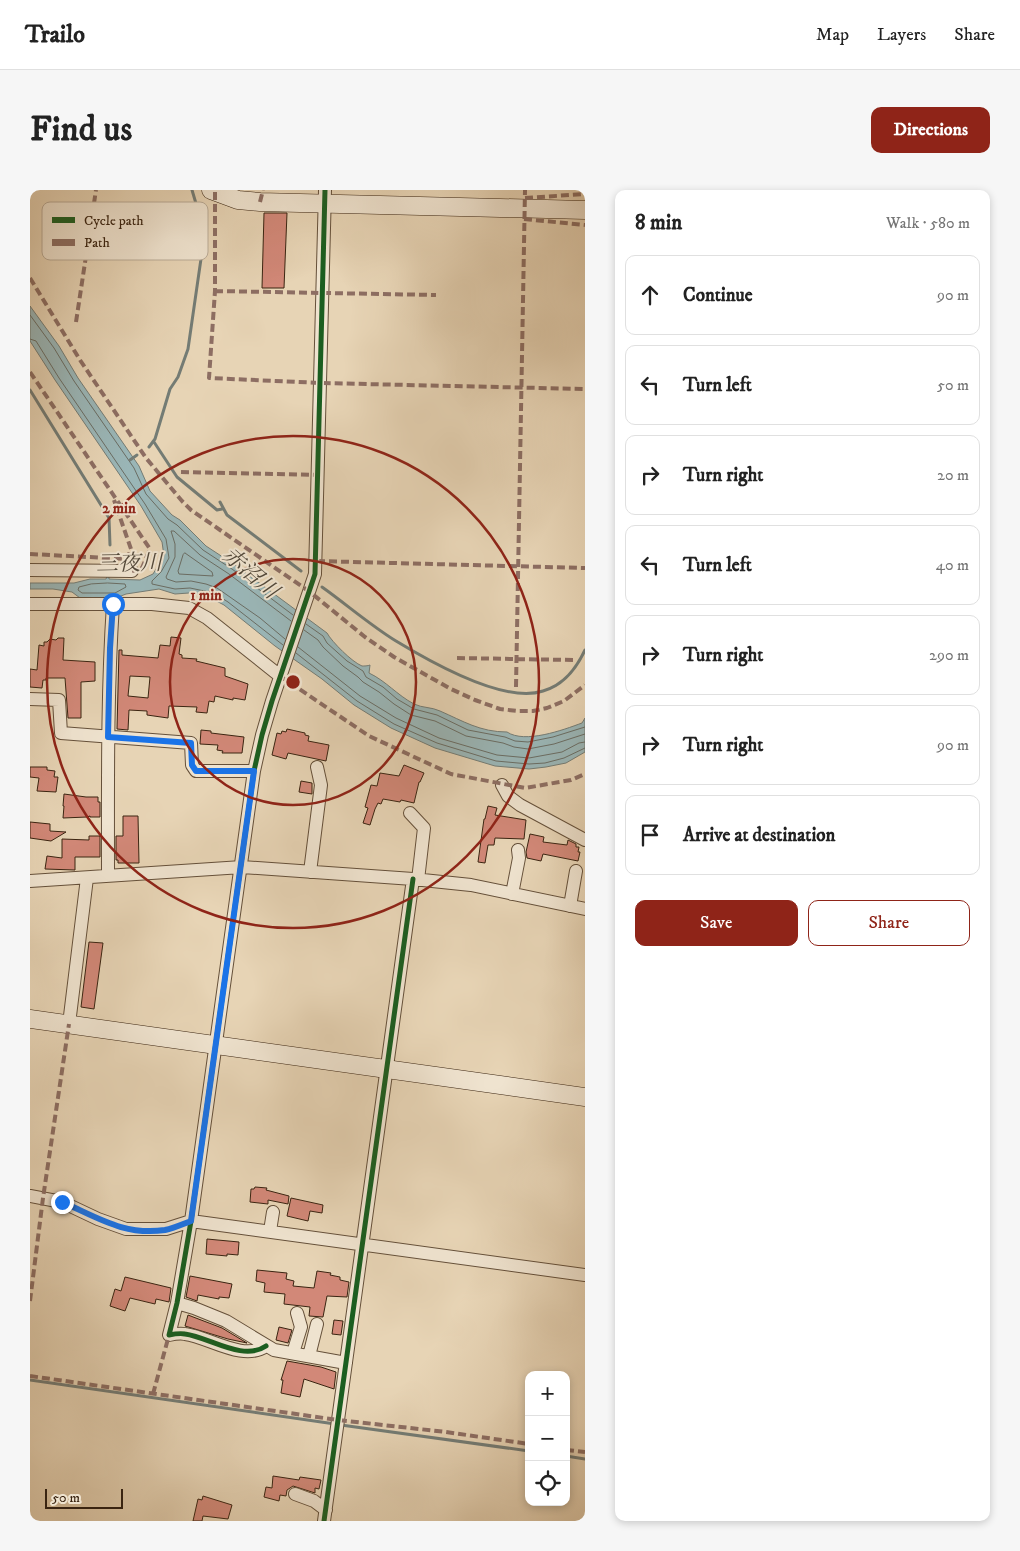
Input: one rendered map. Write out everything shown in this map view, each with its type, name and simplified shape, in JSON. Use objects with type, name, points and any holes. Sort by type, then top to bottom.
[{"type":"street","points":[[211,190],[238,200],[325,197],[585,210]]},
{"type":"street","points":[[266,1346],[257,1350],[238,1349],[185,1334],[169,1335],[177,1303],[191,1221],[254,771],[262,735],[280,676],[309,597],[317,561],[325,197]]},
{"type":"street","points":[[30,570],[132,571]]},
{"type":"street","points":[[30,604],[152,604],[188,608],[207,618],[280,676]]},
{"type":"street","points":[[108,876],[108,737],[113,604]]},
{"type":"street","points":[[30,699],[59,700],[61,733],[191,743],[192,765],[196,771],[254,771]]},
{"type":"street","points":[[310,872],[321,785],[317,767]]},
{"type":"street","points":[[502,785],[508,796],[520,805],[585,840]]},
{"type":"street","points":[[325,1515],[387,1069],[424,828],[410,813]]},
{"type":"street","points":[[512,894],[519,858],[518,850]]},
{"type":"street","points":[[30,881],[242,867],[416,879],[471,885],[585,909]]},
{"type":"street","points":[[570,906],[576,871]]},
{"type":"street","points":[[69,1024],[87,878]]},
{"type":"street","points":[[30,1019],[585,1097]]},
{"type":"street","points":[[30,1196],[62,1202],[98,1219],[126,1229],[166,1230],[191,1221],[585,1275]]},
{"type":"street","points":[[270,1231],[273,1212]]},
{"type":"street","points":[[177,1303],[226,1321],[274,1350],[346,1363]]},
{"type":"street","points":[[293,1353],[301,1327],[297,1313]]},
{"type":"street","points":[[309,1356],[317,1324]]},
{"type":"street","points":[[295,1494],[314,1501],[325,1515]]},
{"type":"water","points":[[30,306],[139,466],[150,491],[172,515],[180,520],[206,546],[235,565],[327,633],[353,660],[362,666],[370,665],[369,673],[414,704],[437,710],[480,728],[524,737],[544,735],[565,729],[582,723],[585,718],[585,752],[566,763],[529,769],[495,766],[435,748],[391,728],[354,705],[224,605],[205,595],[175,594],[159,589],[126,594],[116,598],[80,598],[72,592],[53,589],[30,589],[30,583],[74,583],[90,579],[106,579],[107,576],[109,576],[109,579],[140,580],[153,574],[164,556],[162,542],[141,506],[30,341]]},
{"type":"building","points":[[264,213],[287,213],[284,288],[262,288]]},
{"type":"building","points":[[171,637],[181,638],[179,654],[182,655],[182,658],[197,659],[196,661],[225,668],[225,676],[248,684],[245,700],[233,698],[233,700],[215,696],[214,702],[209,701],[207,713],[196,712],[197,707],[169,706],[168,718],[147,715],[147,711],[129,710],[128,730],[117,729],[119,650],[122,650],[122,655],[158,658],[160,645],[170,646]],"holes":[[[130,676],[150,677],[148,698],[128,696]]]},
{"type":"building","points":[[64,638],[63,660],[95,662],[95,681],[81,682],[81,718],[68,718],[65,678],[46,678],[46,680],[43,680],[42,688],[30,687],[30,669],[37,670],[39,645],[44,646],[44,642]]},
{"type":"building","points":[[287,729],[305,733],[305,735],[309,736],[308,741],[329,745],[326,761],[288,753],[286,759],[272,755],[277,733],[286,732]]},
{"type":"building","points":[[201,730],[244,737],[242,753],[222,753],[223,751],[217,750],[218,745],[200,744]]},
{"type":"building","points":[[404,765],[424,773],[419,782],[414,803],[383,799],[381,804],[378,803],[375,809],[370,825],[363,823],[368,808],[365,807],[371,785],[377,786],[380,773],[399,776]]},
{"type":"building","points":[[30,767],[47,767],[47,770],[55,771],[54,777],[58,777],[56,792],[37,791],[39,778],[30,777]]},
{"type":"building","points":[[301,781],[312,783],[312,794],[299,792]]},
{"type":"building","points":[[64,794],[98,797],[100,817],[63,818]]},
{"type":"building","points":[[488,806],[497,808],[495,815],[526,820],[524,839],[495,838],[494,845],[488,845],[485,863],[478,862],[484,819]]},
{"type":"building","points":[[123,816],[138,816],[139,863],[118,863],[118,860],[116,860],[116,836],[123,836]]},
{"type":"building","points":[[30,822],[50,824],[50,831],[66,832],[51,841],[30,838]]},
{"type":"building","points":[[530,834],[544,837],[543,842],[567,845],[568,840],[576,844],[576,847],[579,847],[578,852],[580,852],[578,861],[543,854],[541,861],[527,858],[526,852]]},
{"type":"building","points":[[89,836],[100,836],[100,857],[75,857],[75,870],[45,869],[47,856],[62,858],[62,839],[89,840]]},
{"type":"building","points":[[89,942],[103,943],[94,1009],[81,1007]]},
{"type":"building","points":[[255,1187],[267,1188],[266,1190],[289,1196],[288,1204],[268,1200],[268,1204],[250,1202],[251,1189]]},
{"type":"building","points":[[291,1198],[323,1205],[322,1213],[310,1211],[308,1221],[287,1216]]},
{"type":"building","points":[[207,1239],[239,1242],[238,1255],[206,1254]]},
{"type":"building","points":[[257,1270],[287,1273],[286,1279],[294,1281],[293,1286],[314,1288],[317,1271],[331,1273],[330,1275],[340,1277],[340,1280],[349,1282],[347,1297],[327,1296],[323,1317],[309,1316],[310,1307],[284,1304],[285,1294],[264,1292],[265,1283],[256,1281]]},
{"type":"building","points":[[190,1276],[232,1284],[229,1298],[219,1297],[219,1299],[198,1295],[197,1301],[186,1297]]},
{"type":"building","points":[[125,1277],[171,1288],[169,1302],[156,1299],[155,1304],[130,1298],[125,1311],[110,1306],[115,1289],[121,1291]]},
{"type":"building","points":[[188,1315],[222,1328],[247,1343],[185,1326]]},
{"type":"building","points":[[334,1320],[343,1321],[341,1335],[332,1334]]},
{"type":"building","points":[[279,1327],[292,1330],[288,1343],[276,1340]]},
{"type":"building","points":[[287,1361],[321,1367],[336,1372],[334,1389],[304,1379],[300,1397],[281,1393],[283,1380],[281,1380]]},
{"type":"building","points":[[273,1476],[299,1480],[300,1477],[321,1480],[319,1489],[315,1488],[315,1493],[293,1486],[287,1490],[286,1496],[280,1495],[279,1501],[264,1497],[266,1487],[272,1488]]},
{"type":"building","points":[[203,1496],[232,1505],[228,1519],[203,1516],[202,1521],[193,1521],[198,1499],[202,1500]]},
{"type":"waterway","points":[[192,190],[196,202]]},
{"type":"waterway","points":[[149,447],[155,439],[170,389],[178,377],[188,349],[201,260]]},
{"type":"waterway","name":"三夜川","points":[[30,390],[109,518],[110,545]]},
{"type":"waterway","points":[[154,442],[177,477],[217,510],[222,509]]},
{"type":"waterway","points":[[130,460],[137,455]]},
{"type":"waterway","points":[[220,502],[227,515],[301,571]]},
{"type":"waterway","points":[[322,587],[377,628],[410,649],[467,678],[508,691],[527,693],[543,691],[557,685],[578,664],[585,650]]},
{"type":"waterway","points":[[30,1380],[335,1424]]},
{"type":"waterway","points":[[341,1425],[525,1450]]},
{"type":"waterway","points":[[570,1457],[585,1459]]},
{"type":"marked path","points":[[94,202],[96,190]]},
{"type":"marked path","points":[[260,202],[263,190]]},
{"type":"marked path","points":[[516,687],[525,190]]},
{"type":"marked path","points":[[215,192],[215,291],[209,378],[321,383],[585,389]]},
{"type":"marked path","points":[[525,198],[585,194]]},
{"type":"marked path","points":[[524,219],[585,225]]},
{"type":"marked path","points":[[76,322],[85,260]]},
{"type":"marked path","points":[[30,278],[80,360],[146,458],[191,510],[310,592],[365,637],[394,657],[451,689],[475,700],[500,709],[533,711],[564,701],[585,685]]},
{"type":"marked path","points":[[215,291],[436,295]]},
{"type":"marked path","points":[[30,372],[150,549],[142,568],[132,571]]},
{"type":"marked path","points":[[181,472],[319,475]]},
{"type":"marked path","points":[[30,554],[127,559],[131,549],[114,500]]},
{"type":"marked path","points":[[317,561],[585,568]]},
{"type":"marked path","points":[[457,658],[573,660]]},
{"type":"marked path","points":[[280,676],[369,736],[451,774],[525,788],[571,780],[585,774]]},
{"type":"marked path","points":[[30,1301],[69,1024]]},
{"type":"marked path","points":[[153,1394],[169,1335]]},
{"type":"marked path","points":[[30,1376],[338,1420],[446,1432],[525,1443]]},
{"type":"marked path","points":[[570,1450],[585,1452]]},
{"type":"cycle path","points":[[266,1346],[257,1350],[237,1350],[185,1334],[169,1335],[177,1303],[191,1221],[254,771],[272,701],[315,574],[325,190]]},
{"type":"cycle path","points":[[324,1521],[413,879]]},
{"type":"route","points":[[62,1202],[98,1219],[126,1229],[166,1230],[191,1221],[254,771],[196,771],[192,765],[191,743],[108,737],[113,604]]},
{"type":"water label","name":"赤沼川","points":[[251,572]]}]
